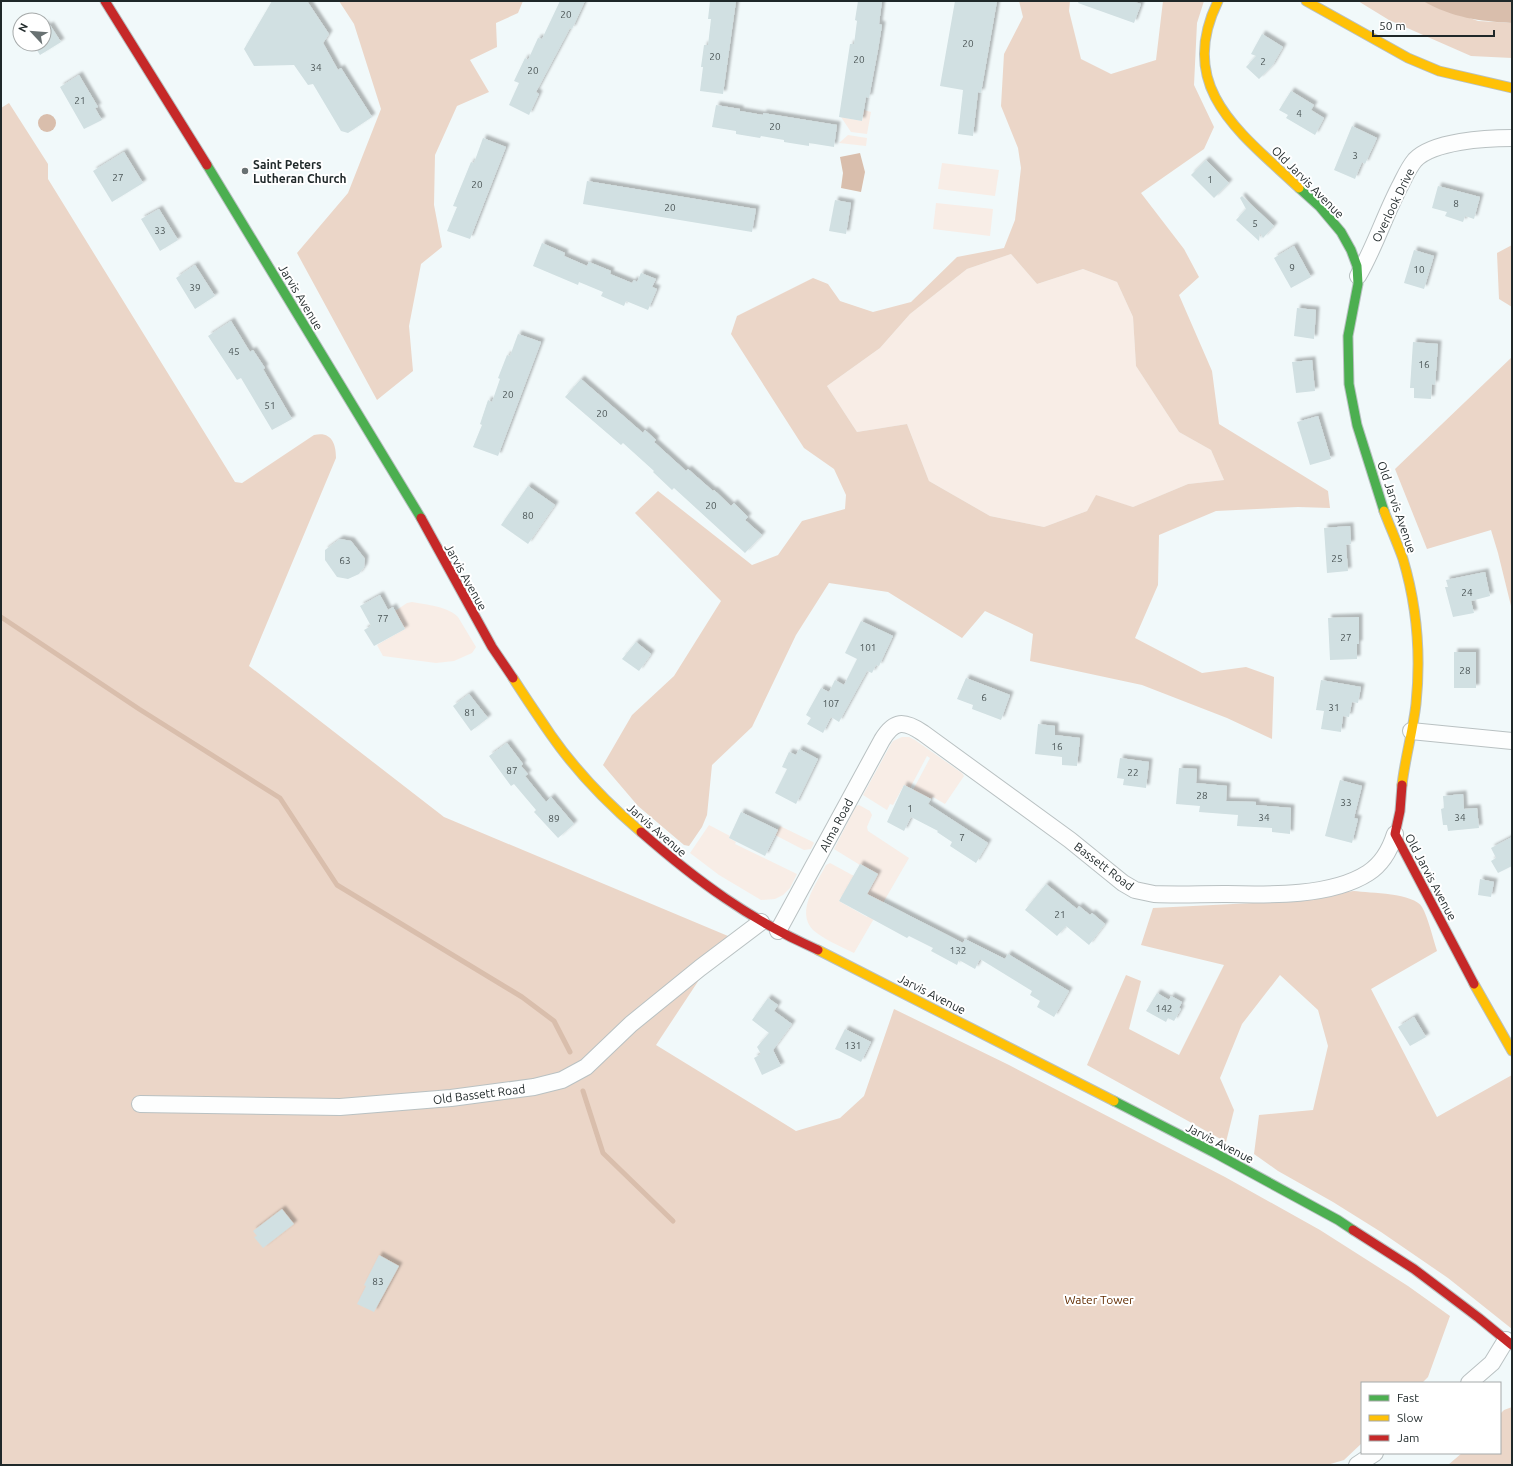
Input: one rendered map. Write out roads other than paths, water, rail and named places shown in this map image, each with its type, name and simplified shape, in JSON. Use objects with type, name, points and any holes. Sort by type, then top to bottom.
[{"type":"street","name":"Jarvis Avenue","points":[[105,1],[253,240],[418,513],[492,648],[551,735],[614,809],[664,853],[698,880],[761,922],[1213,1152],[1327,1214],[1414,1269],[1456,1300],[1509,1343]]},
{"type":"street","name":"Old Jarvis Avenue","points":[[1218,1],[1206,31],[1204,43],[1204,65],[1214,96],[1221,108],[1240,132],[1322,211],[1337,228],[1356,260],[1358,276],[1349,334],[1348,373],[1350,393],[1361,440],[1380,501],[1403,560],[1413,599],[1417,635],[1418,669],[1416,706],[1402,785],[1400,813],[1396,834],[1466,969],[1512,1051]]},
{"type":"street","points":[[1306,1],[1408,58],[1439,71],[1512,88]]},
{"type":"street","name":"Overlook Drive","points":[[1358,276],[1368,259],[1392,202],[1415,159],[1432,149],[1454,143],[1512,138]]},
{"type":"street","name":"Bassett Road","points":[[898,724],[907,724],[923,733],[1100,863],[1123,883],[1142,892],[1154,894],[1262,895],[1302,892],[1333,886],[1357,879],[1368,873],[1387,854],[1396,834]]},
{"type":"street","name":"Alma Road","points":[[778,931],[882,740],[890,728],[898,724]]},
{"type":"street","points":[[1411,731],[1512,741]]},
{"type":"street","name":"Old Bassett Road","points":[[140,1104],[340,1107],[451,1098],[534,1087],[562,1080],[586,1067],[631,1024],[700,968],[761,922]]},
{"type":"street","points":[[1470,1382],[1492,1363],[1509,1343]]},
{"type":"street","points":[[1357,1465],[1374,1454]]},
{"type":"waterway","points":[[1,617],[139,709],[280,798],[337,885],[522,997],[554,1021],[570,1052]]},
{"type":"waterway","points":[[583,1091],[603,1153],[673,1221]]},
{"type":"place","name":"Saint Peters Lutheran Church","points":[[245,171]]},
{"type":"park label","name":"Water Tower","points":[[1099,1299]]}]
